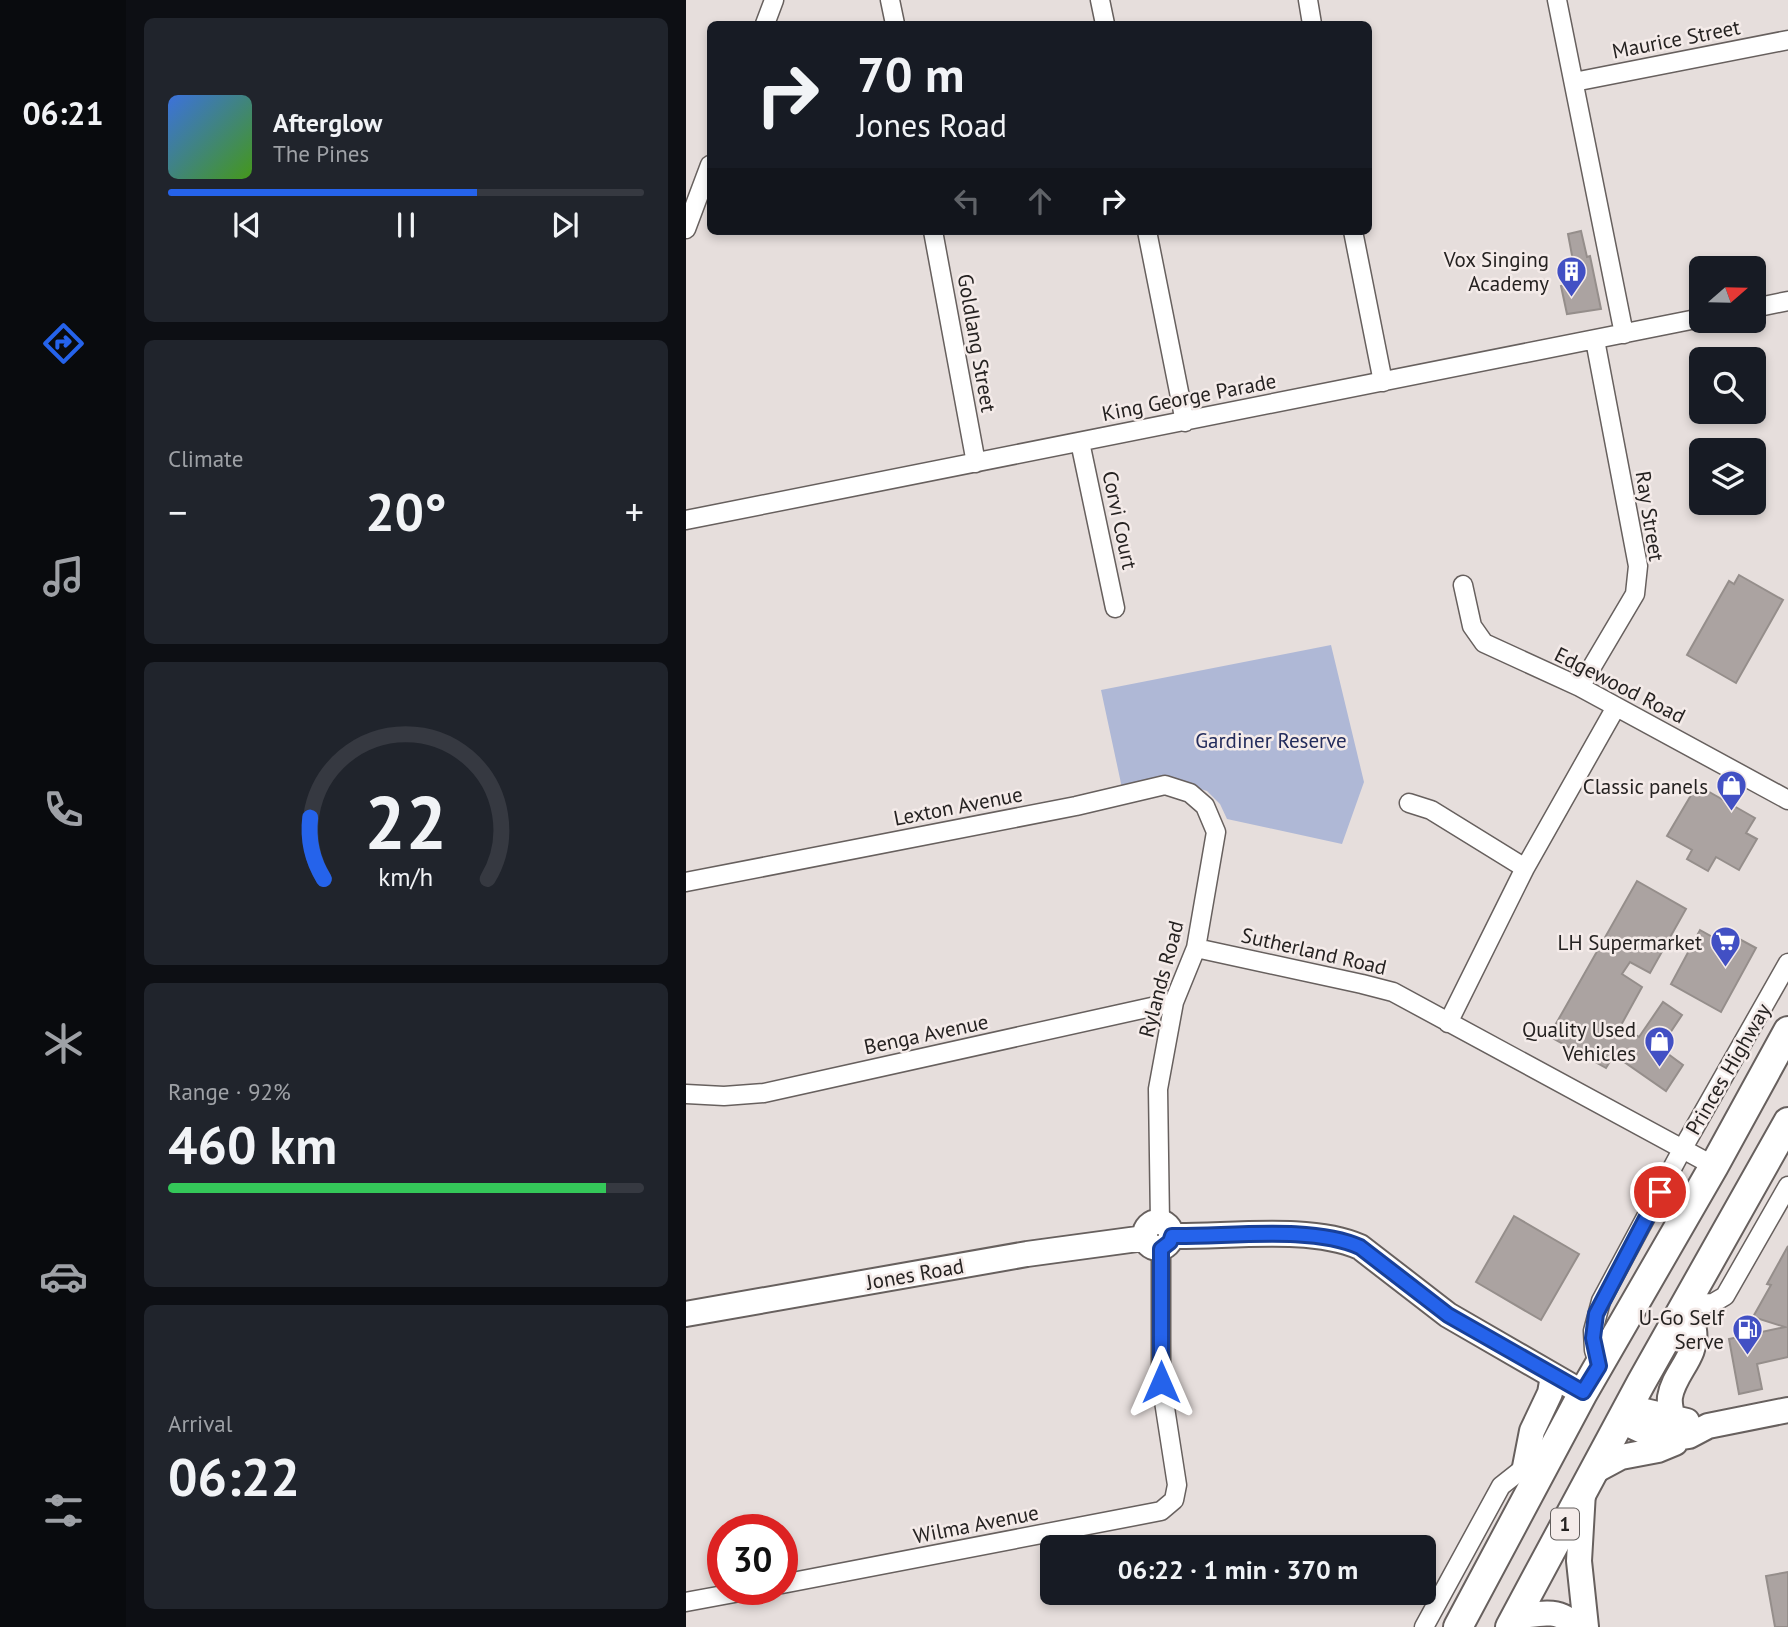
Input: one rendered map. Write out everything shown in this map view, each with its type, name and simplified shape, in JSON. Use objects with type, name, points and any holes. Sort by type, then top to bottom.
[{"type":"highway","name":"Princes Highway","points":[[1458,1627],[1532,1470],[1599,1366],[1788,1031]]},
{"type":"highway","name":"1","points":[[1513,1622],[1685,1304],[1788,1122]]},
{"type":"highway","points":[[1583,1392],[1625,1414]]},
{"type":"main road","name":"Jones Road","points":[[686,1314],[1027,1254],[1159,1236],[1325,1236],[1345,1240],[1360,1247],[1448,1315],[1583,1392]]},
{"type":"main road","points":[[1685,1304],[1693,1324],[1695,1340],[1690,1356],[1671,1391],[1670,1401],[1690,1427]]},
{"type":"main road","points":[[1532,1470],[1530,1435],[1550,1394],[1553,1376]]},
{"type":"main road","points":[[1625,1414],[1690,1427],[1788,1410]]},
{"type":"main road","points":[[1586,1627],[1579,1570],[1588,1481],[1620,1457],[1663,1449],[1690,1427]]},
{"type":"main road","points":[[1513,1622],[1568,1618],[1575,1627]]},
{"type":"street","points":[[766,21],[774,0]]},
{"type":"street","points":[[890,0],[894,21]]},
{"type":"street","points":[[1100,0],[1104,21]]},
{"type":"street","points":[[1308,0],[1312,21]]},
{"type":"street","points":[[1557,0],[1623,334]]},
{"type":"street","name":"Maurice Street","points":[[1574,82],[1788,40]]},
{"type":"street","points":[[686,229],[707,173]]},
{"type":"street","name":"Goldlang Street","points":[[934,235],[976,463]]},
{"type":"street","points":[[1148,235],[1185,422]]},
{"type":"street","points":[[1354,235],[1383,382]]},
{"type":"street","points":[[1766,306],[1788,301]]},
{"type":"street","name":"King George Parade","points":[[686,520],[1689,320]]},
{"type":"street","name":"Ray Street","points":[[1580,687],[1635,594],[1639,566],[1595,340]]},
{"type":"street","name":"Corvi Court","points":[[1080,442],[1115,608]]},
{"type":"street","name":"Edgewood Road","points":[[1463,585],[1472,626],[1484,643],[1580,687],[1788,800]]},
{"type":"street","points":[[1448,1023],[1525,868],[1616,707]]},
{"type":"street","name":"Lexton Avenue","points":[[686,882],[1076,806],[1165,785],[1190,793],[1205,806],[1216,832]]},
{"type":"street","points":[[1409,803],[1431,810],[1525,868]]},
{"type":"street","name":"Rylands Road","points":[[1174,1500],[1177,1485],[1161,1382],[1158,1089],[1174,1002],[1196,948],[1216,832]]},
{"type":"street","name":"Sutherland Road","points":[[1196,948],[1393,992],[1714,1166]]},
{"type":"street","name":"Princes Highway","points":[[1599,1366],[1593,1338],[1596,1314],[1683,1148],[1788,963]]},
{"type":"street","name":"Benga Avenue","points":[[686,1094],[724,1096],[764,1093],[1174,1002]]},
{"type":"street","points":[[1685,1304],[1713,1303],[1725,1296],[1788,1185]]},
{"type":"street","points":[[1424,1627],[1501,1486],[1532,1470]]},
{"type":"street","name":"Wilma Avenue","points":[[798,1581],[1161,1511],[1174,1500]]},
{"type":"street","points":[[686,1602],[707,1598]]},
{"type":"green space","name":"Gardiner Reserve","points":[[1331,645],[1364,782],[1342,844],[1227,819],[1220,804],[1207,791],[1171,780],[1122,788],[1101,690]]},
{"type":"building","points":[[1581,231],[1587,257],[1590,256],[1601,309],[1567,314],[1561,286],[1577,282],[1568,234]]},
{"type":"building","points":[[1739,575],[1783,600],[1736,683],[1687,655],[1729,581],[1734,584]]},
{"type":"building","points":[[1697,785],[1755,818],[1746,833],[1757,839],[1739,870],[1716,857],[1708,871],[1687,859],[1692,850],[1667,836]]},
{"type":"building","points":[[1637,881],[1686,909],[1650,973],[1630,962],[1622,974],[1642,987],[1620,1027],[1639,1037],[1663,1002],[1682,1015],[1660,1048],[1683,1065],[1666,1091],[1614,1055],[1606,1068],[1549,1036]]},
{"type":"building","points":[[1700,930],[1718,940],[1723,930],[1756,948],[1721,1012],[1671,984]]},
{"type":"building","points":[[1514,1216],[1579,1254],[1541,1320],[1476,1282]]},
{"type":"building","points":[[1788,1246],[1788,1357],[1757,1364],[1762,1389],[1739,1394],[1729,1339],[1785,1327],[1753,1317]]},
{"type":"building","points":[[1788,1572],[1788,1627],[1775,1627],[1766,1576]]},
{"type":"place","name":"Vox Singing Academy","points":[[1572,298]]},
{"type":"place","name":"Classic panels","points":[[1731,813]]},
{"type":"place","name":"LH Supermarket","points":[[1725,969]]},
{"type":"place","name":"Quality Used Vehicles","points":[[1659,1068]]},
{"type":"place","name":"U-Go Self Serve","points":[[1747,1356]]},
{"type":"route","points":[[1161,1382],[1161,1249],[1166,1247],[1172,1236],[1292,1235],[1325,1236],[1345,1240],[1360,1247],[1448,1315],[1583,1392],[1599,1366],[1594,1350],[1593,1325],[1601,1301],[1660,1192]]}]
